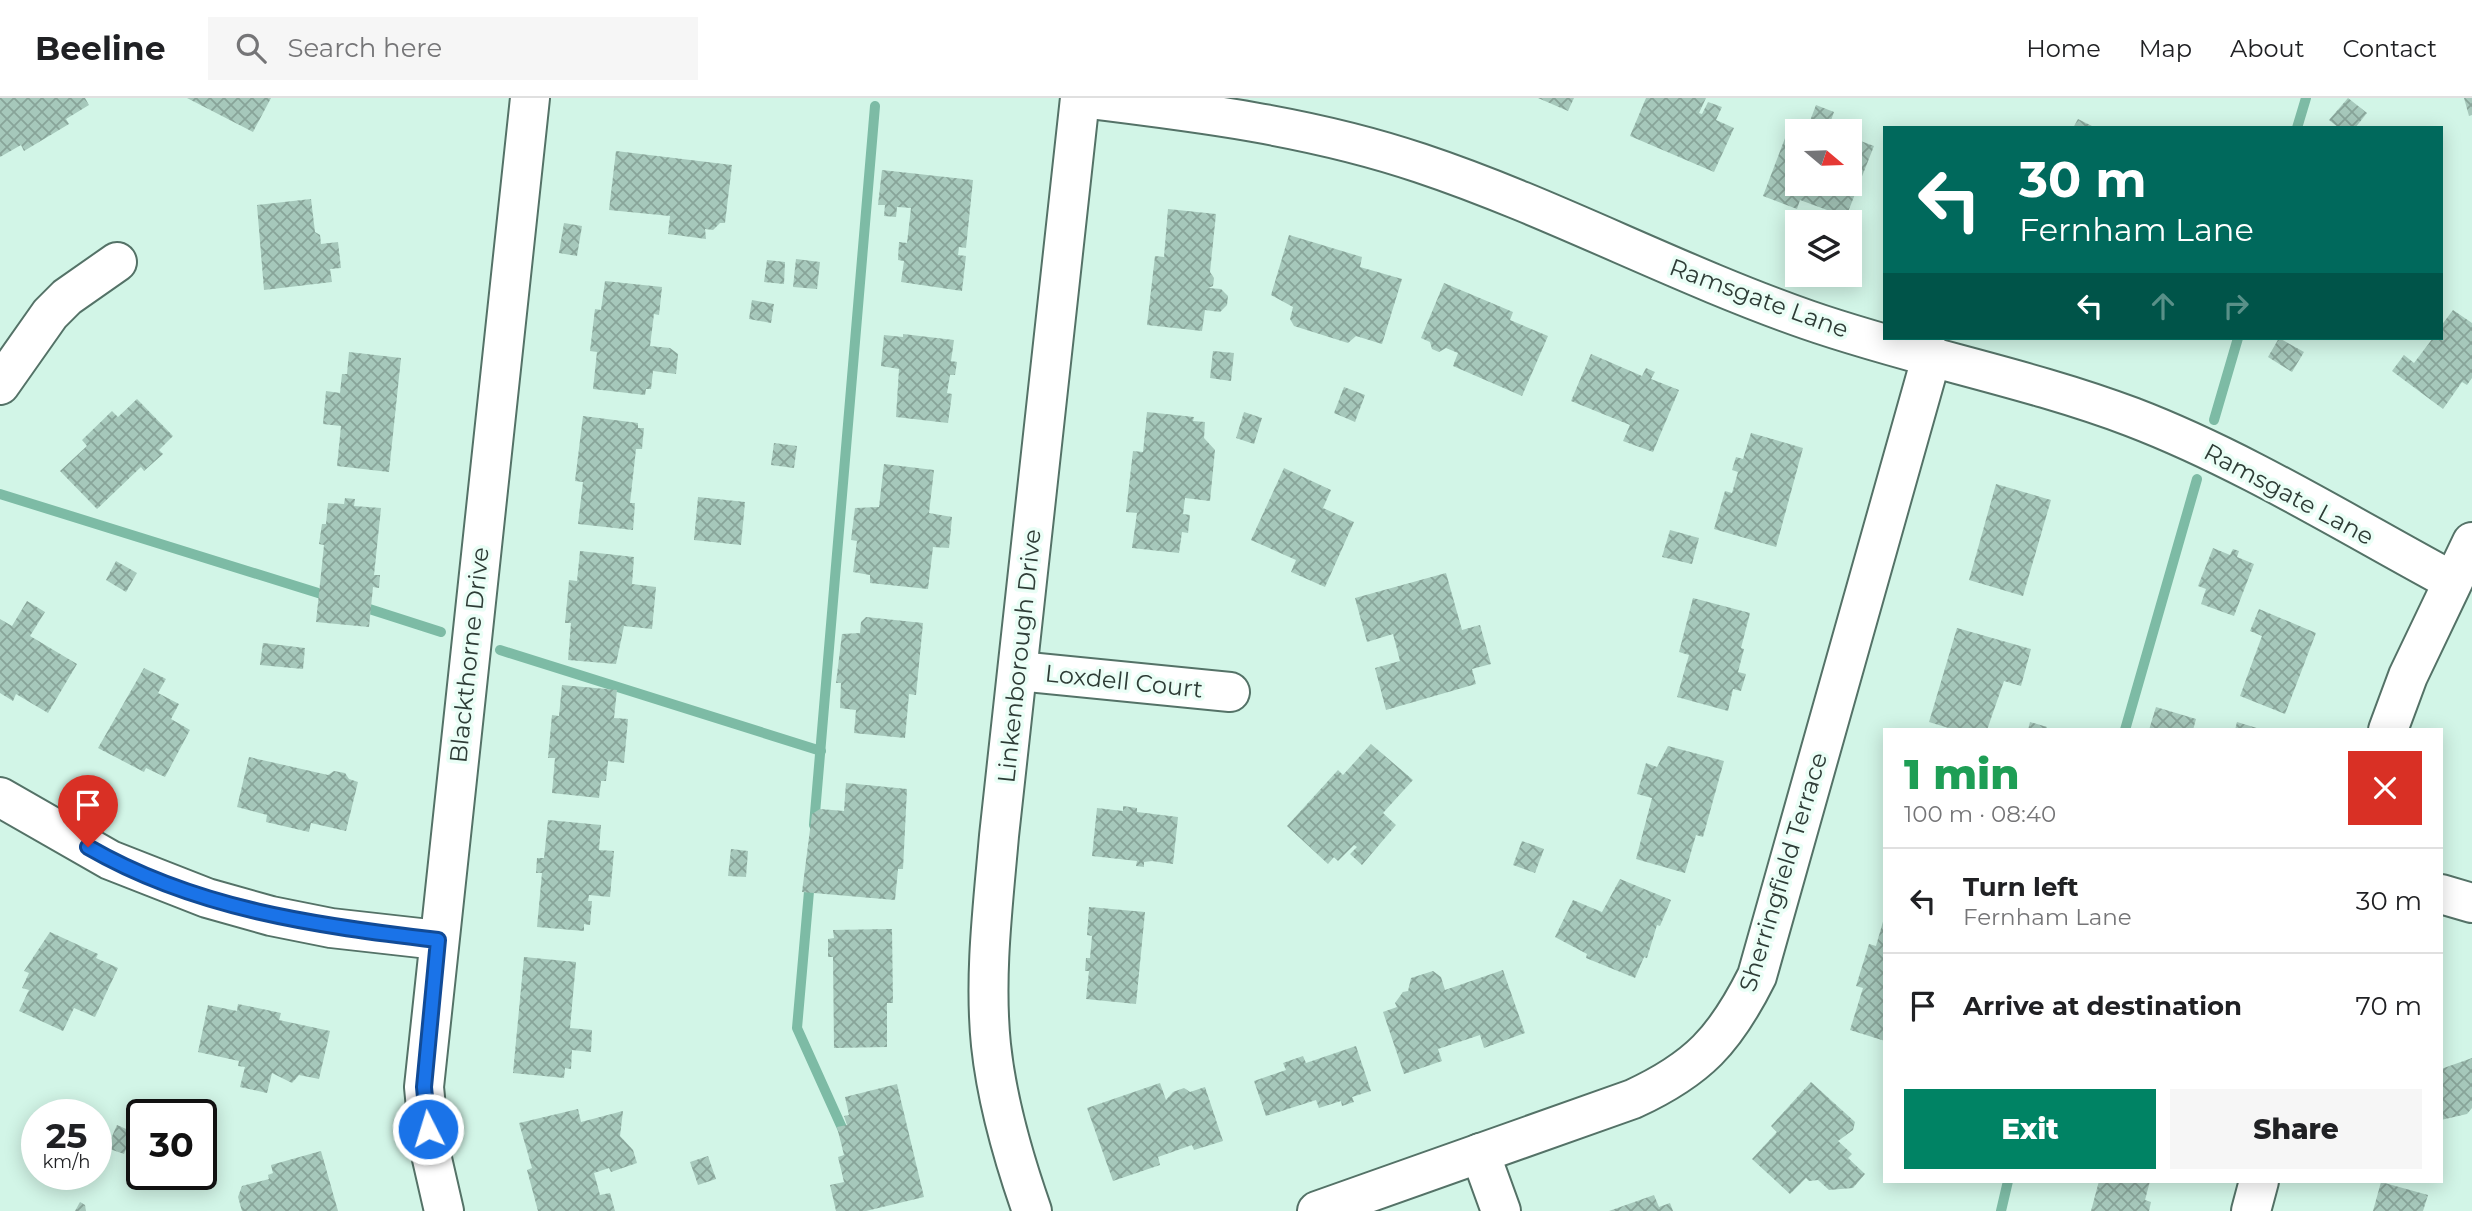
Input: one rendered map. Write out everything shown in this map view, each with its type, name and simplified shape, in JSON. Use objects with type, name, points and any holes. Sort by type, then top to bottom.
[{"type":"street","name":"Blackthorne Drive","points":[[444,1211],[430,1150],[424,1087],[530,98]]},
{"type":"street","name":"Ramsgate Lane","points":[[1081,98],[1230,116],[1320,135],[1420,163],[1748,298],[1811,321],[2024,381],[2133,418],[2209,451],[2452,581]]},
{"type":"street","name":"Linkenborough Drive","points":[[1032,1211],[1012,1152],[991,1044],[989,957],[1081,98]]},
{"type":"street","points":[[0,386],[50,314],[67,297],[117,262]]},
{"type":"street","name":"Sherringfield Terrace","points":[[1317,1211],[1633,1099],[1671,1082],[1688,1070],[1715,1043],[1739,1010],[1756,976],[1933,355]]},
{"type":"street","points":[[2389,728],[2408,676],[2472,542]]},
{"type":"street","name":"Loxdell Court","points":[[1018,671],[1230,692]]},
{"type":"street","points":[[0,797],[110,860],[207,898],[271,916],[331,928],[438,940]]},
{"type":"street","points":[[2443,895],[2472,903]]},
{"type":"street","points":[[1480,1153],[1501,1211]]},
{"type":"street","points":[[2250,1211],[2258,1183]]},
{"type":"building","points":[[0,98],[85,98],[89,105],[66,119],[69,124],[24,151],[21,145],[0,157]]},
{"type":"building","points":[[187,98],[271,98],[253,132]]},
{"type":"building","points":[[1538,98],[1574,98],[1568,111]]},
{"type":"building","points":[[1646,98],[1706,98],[1699,113],[1702,114],[1708,102],[1722,107],[1716,120],[1734,128],[1714,172],[1630,136]]},
{"type":"building","points":[[2348,98],[2367,113],[2357,126],[2336,126],[2329,120]]},
{"type":"building","points":[[2464,98],[2472,98],[2472,115],[2469,116]]},
{"type":"building","points":[[1816,105],[1834,112],[1832,119],[1811,119]]},
{"type":"building","points":[[2078,119],[2092,126],[2074,126]]},
{"type":"building","points":[[1785,138],[1785,196],[1854,196],[1849,210],[1827,210],[1800,200],[1797,209],[1763,196]]},
{"type":"building","points":[[1862,142],[1874,146],[1862,176]]},
{"type":"building","points":[[616,151],[732,165],[725,223],[720,223],[713,230],[705,229],[706,239],[668,234],[670,216],[609,210]]},
{"type":"building","points":[[882,170],[973,180],[966,248],[959,247],[958,255],[966,256],[962,291],[901,282],[904,261],[898,260],[899,242],[907,243],[911,208],[897,207],[896,217],[884,216],[885,205],[878,205]]},
{"type":"building","points":[[311,199],[315,232],[320,235],[321,244],[338,242],[341,268],[330,269],[332,282],[264,290],[257,205]]},
{"type":"building","points":[[1168,209],[1216,214],[1210,272],[1214,278],[1213,286],[1208,288],[1221,289],[1228,296],[1227,305],[1220,312],[1205,310],[1202,331],[1147,325],[1155,256],[1164,257]]},
{"type":"building","points":[[564,223],[582,226],[577,256],[559,253]]},
{"type":"building","points":[[1289,235],[1362,257],[1360,267],[1402,279],[1382,344],[1356,336],[1348,343],[1294,326],[1290,319],[1293,307],[1271,295]]},
{"type":"building","points":[[796,259],[820,262],[817,289],[793,287]]},
{"type":"building","points":[[767,260],[785,262],[784,284],[764,282]]},
{"type":"building","points":[[605,281],[662,287],[659,315],[654,314],[650,346],[670,348],[678,354],[676,374],[653,371],[651,389],[646,389],[645,395],[593,389],[597,352],[590,351],[595,309],[601,310]]},
{"type":"building","points":[[1444,283],[1513,312],[1510,320],[1548,336],[1522,396],[1453,366],[1458,353],[1446,348],[1439,352],[1432,349],[1430,342],[1421,338]]},
{"type":"building","points":[[752,300],[774,304],[771,323],[749,319]]},
{"type":"building","points":[[2453,310],[2472,323],[2472,378],[2467,385],[2462,382],[2443,409],[2392,371],[2404,355],[2414,363],[2431,340],[2443,340],[2443,323]]},
{"type":"building","points":[[903,334],[954,340],[951,361],[957,362],[955,375],[950,375],[947,393],[952,394],[948,423],[896,417],[899,369],[881,366],[884,335],[903,337]]},
{"type":"building","points":[[2278,340],[2304,352],[2292,372],[2268,357]]},
{"type":"building","points":[[1213,351],[1234,353],[1231,381],[1210,378]]},
{"type":"building","points":[[349,352],[401,358],[389,472],[337,466],[341,426],[323,424],[326,391],[340,393],[342,374],[347,374]]},
{"type":"building","points":[[1591,354],[1642,376],[1646,368],[1655,372],[1651,379],[1679,390],[1653,452],[1623,441],[1630,425],[1571,401]]},
{"type":"building","points":[[1344,387],[1365,395],[1355,422],[1334,413]]},
{"type":"building","points":[[137,399],[173,436],[159,450],[163,454],[144,471],[141,467],[97,509],[60,471],[87,446],[82,440],[112,411],[118,417]]},
{"type":"building","points":[[1147,412],[1194,417],[1193,421],[1205,422],[1204,438],[1215,450],[1210,501],[1185,498],[1183,514],[1190,515],[1188,533],[1182,532],[1179,553],[1132,548],[1137,513],[1126,512],[1133,451],[1143,452]]},
{"type":"building","points":[[1244,412],[1262,418],[1254,444],[1236,438]]},
{"type":"building","points":[[583,416],[638,423],[638,428],[644,428],[642,449],[636,449],[630,503],[635,503],[633,530],[578,524],[583,482],[575,481]]},
{"type":"building","points":[[1751,433],[1803,448],[1776,547],[1714,529],[1725,491],[1732,493],[1738,472],[1732,470],[1736,457],[1743,459]]},
{"type":"building","points":[[774,443],[797,446],[794,468],[771,465]]},
{"type":"building","points":[[884,464],[934,470],[929,513],[952,517],[949,548],[933,547],[928,589],[870,583],[870,575],[853,572],[857,541],[851,540],[855,508],[879,507]]},
{"type":"building","points":[[1284,468],[1331,490],[1323,508],[1354,522],[1325,587],[1291,572],[1296,560],[1251,540]]},
{"type":"building","points":[[1996,484],[2051,500],[2023,596],[1969,580]]},
{"type":"building","points":[[698,497],[745,502],[741,545],[694,540]]},
{"type":"building","points":[[345,498],[355,499],[354,506],[381,508],[374,575],[380,575],[379,588],[373,587],[369,627],[316,622],[324,545],[319,544],[322,524],[326,524],[328,503],[344,504]]},
{"type":"building","points":[[1670,530],[1699,538],[1692,564],[1662,557]]},
{"type":"building","points":[[2213,548],[2230,555],[2233,549],[2239,551],[2237,557],[2254,564],[2234,616],[2201,604],[2206,589],[2198,586]]},
{"type":"building","points":[[580,551],[634,557],[632,584],[656,587],[652,629],[624,626],[616,664],[568,660],[571,623],[565,623],[569,580],[577,581]]},
{"type":"building","points":[[116,561],[137,573],[126,592],[106,580]]},
{"type":"building","points":[[1446,573],[1462,630],[1480,625],[1491,664],[1472,669],[1476,684],[1386,710],[1375,668],[1400,661],[1393,634],[1367,642],[1355,598]]},
{"type":"building","points":[[1693,598],[1750,613],[1738,672],[1746,674],[1741,691],[1733,689],[1728,711],[1677,697],[1689,655],[1679,652]]},
{"type":"building","points":[[27,601],[45,612],[30,636],[77,664],[48,713],[16,694],[13,701],[0,693],[0,619],[12,626]]},
{"type":"building","points":[[2259,609],[2316,633],[2285,714],[2240,696],[2262,636],[2250,631]]},
{"type":"building","points":[[866,617],[923,623],[916,695],[909,694],[905,738],[854,733],[856,710],[840,708],[841,683],[836,683],[842,634],[860,633],[861,622]]},
{"type":"building","points":[[1957,628],[2031,649],[2021,686],[2004,681],[1988,728],[1948,728],[1929,722]]},
{"type":"building","points":[[263,643],[305,648],[303,669],[260,665]]},
{"type":"building","points":[[144,668],[166,679],[158,693],[179,704],[171,719],[190,730],[165,777],[146,768],[144,772],[98,748]]},
{"type":"building","points":[[562,685],[617,690],[614,718],[628,719],[624,763],[608,761],[606,781],[601,781],[599,798],[552,793],[555,758],[548,758],[552,715],[559,716]]},
{"type":"building","points":[[2156,707],[2196,719],[2194,728],[2150,728]]},
{"type":"building","points":[[2030,722],[2047,727],[2047,728],[2028,728]]},
{"type":"building","points":[[2237,722],[2257,728],[2236,728]]},
{"type":"building","points":[[1371,744],[1413,780],[1383,813],[1396,825],[1362,865],[1350,854],[1357,847],[1354,845],[1338,861],[1334,857],[1328,864],[1287,826],[1338,770],[1343,775]]},
{"type":"building","points":[[1668,746],[1724,761],[1703,837],[1696,835],[1685,873],[1636,859],[1652,798],[1637,794],[1646,763],[1657,767]]},
{"type":"building","points":[[249,757],[328,775],[334,771],[345,773],[349,779],[358,782],[346,831],[311,823],[309,832],[266,822],[267,815],[237,807]]},
{"type":"building","points":[[846,783],[907,789],[903,869],[898,869],[895,900],[802,892],[812,814],[820,809],[844,811]]},
{"type":"building","points":[[1123,806],[1137,808],[1137,812],[1178,817],[1173,864],[1152,861],[1144,862],[1144,867],[1136,866],[1137,861],[1092,856],[1097,808],[1123,811]]},
{"type":"building","points":[[548,820],[601,825],[599,850],[614,851],[610,897],[589,895],[588,901],[592,901],[590,925],[584,924],[584,931],[537,927],[542,873],[536,873],[537,858],[544,858]]},
{"type":"building","points":[[1522,841],[1544,849],[1535,873],[1513,865]]},
{"type":"building","points":[[731,849],[748,851],[746,877],[728,876]]},
{"type":"building","points":[[1620,879],[1671,900],[1660,926],[1657,925],[1647,958],[1644,957],[1635,978],[1586,958],[1587,954],[1555,937],[1573,900],[1602,912]]},
{"type":"building","points":[[1089,907],[1145,912],[1136,1004],[1086,999],[1089,971],[1085,971],[1086,958],[1090,958],[1092,936],[1087,935]]},
{"type":"building","points":[[1883,922],[1883,1040],[1850,1030],[1863,988],[1856,986],[1869,944],[1876,946]]},
{"type":"building","points":[[892,929],[893,1003],[887,1003],[887,1047],[834,1048],[833,957],[828,957],[828,939],[834,938],[833,930]]},
{"type":"building","points":[[50,932],[98,954],[96,958],[118,968],[95,1017],[74,1008],[63,1031],[19,1011],[29,990],[22,988],[29,973],[24,971]]},
{"type":"building","points":[[524,957],[576,962],[570,1028],[592,1030],[591,1052],[572,1050],[571,1069],[565,1068],[564,1078],[513,1073]]},
{"type":"building","points":[[1503,970],[1525,1033],[1484,1048],[1480,1035],[1438,1049],[1442,1061],[1404,1074],[1383,1012],[1397,1007],[1395,1003],[1403,992],[1408,991],[1411,978],[1433,971],[1441,977],[1445,990]]},
{"type":"building","points":[[238,1004],[281,1013],[279,1020],[330,1031],[319,1079],[299,1075],[292,1083],[272,1073],[267,1093],[240,1087],[245,1067],[238,1066],[239,1061],[198,1052],[208,1005],[237,1011]]},
{"type":"building","points":[[1356,1046],[1371,1091],[1352,1097],[1354,1102],[1342,1106],[1341,1101],[1319,1108],[1316,1100],[1266,1116],[1254,1081],[1286,1070],[1283,1063],[1303,1056],[1306,1063]]},
{"type":"building","points":[[2472,1058],[2472,1108],[2467,1114],[2443,1120],[2443,1068]]},
{"type":"building","points":[[1811,1082],[1855,1122],[1853,1130],[1838,1141],[1852,1154],[1848,1158],[1865,1174],[1853,1188],[1829,1190],[1818,1180],[1809,1181],[1806,1178],[1790,1194],[1752,1159],[1777,1132],[1771,1126]]},
{"type":"building","points":[[1160,1083],[1166,1100],[1173,1092],[1184,1088],[1190,1092],[1205,1087],[1223,1141],[1194,1150],[1192,1145],[1158,1157],[1160,1165],[1113,1181],[1087,1108]]},
{"type":"building","points":[[897,1084],[924,1197],[866,1211],[836,1211],[830,1185],[844,1182],[838,1157],[844,1155],[837,1127],[847,1125],[844,1116],[849,1115],[845,1097]]},
{"type":"building","points":[[578,1109],[581,1122],[623,1111],[620,1136],[633,1150],[637,1163],[611,1172],[609,1168],[594,1173],[600,1195],[610,1193],[615,1211],[538,1211],[527,1170],[532,1168],[519,1123]]},
{"type":"building","points":[[117,1125],[126,1129],[124,1154],[112,1150],[112,1136]]},
{"type":"building","points":[[321,1151],[338,1211],[242,1211],[238,1197],[242,1186],[269,1179],[268,1175],[273,1173],[271,1165]]},
{"type":"building","points":[[708,1156],[716,1179],[698,1185],[690,1162]]},
{"type":"building","points":[[2098,1183],[2149,1183],[2145,1200],[2151,1202],[2149,1211],[2091,1211]]},
{"type":"building","points":[[2381,1183],[2428,1195],[2423,1211],[2373,1211]]},
{"type":"building","points":[[1654,1195],[1659,1207],[1670,1203],[1673,1211],[1609,1211]]},
{"type":"building","points":[[80,1202],[85,1205],[86,1211],[75,1211]]},
{"type":"waterway","points":[[2298,126],[2306,98]]},
{"type":"waterway","points":[[814,825],[875,106]]},
{"type":"waterway","points":[[2214,420],[2237,340]]},
{"type":"waterway","points":[[2126,728],[2197,479]]},
{"type":"waterway","points":[[0,494],[331,597]]},
{"type":"waterway","points":[[360,606],[441,632]]},
{"type":"waterway","points":[[500,650],[821,751]]},
{"type":"waterway","points":[[810,880],[797,1028],[847,1139]]},
{"type":"waterway","points":[[2001,1211],[2008,1183]]},
{"type":"route","points":[[88,847],[110,860],[207,898],[271,916],[331,928],[438,940],[424,1087],[428,1129]]}]
